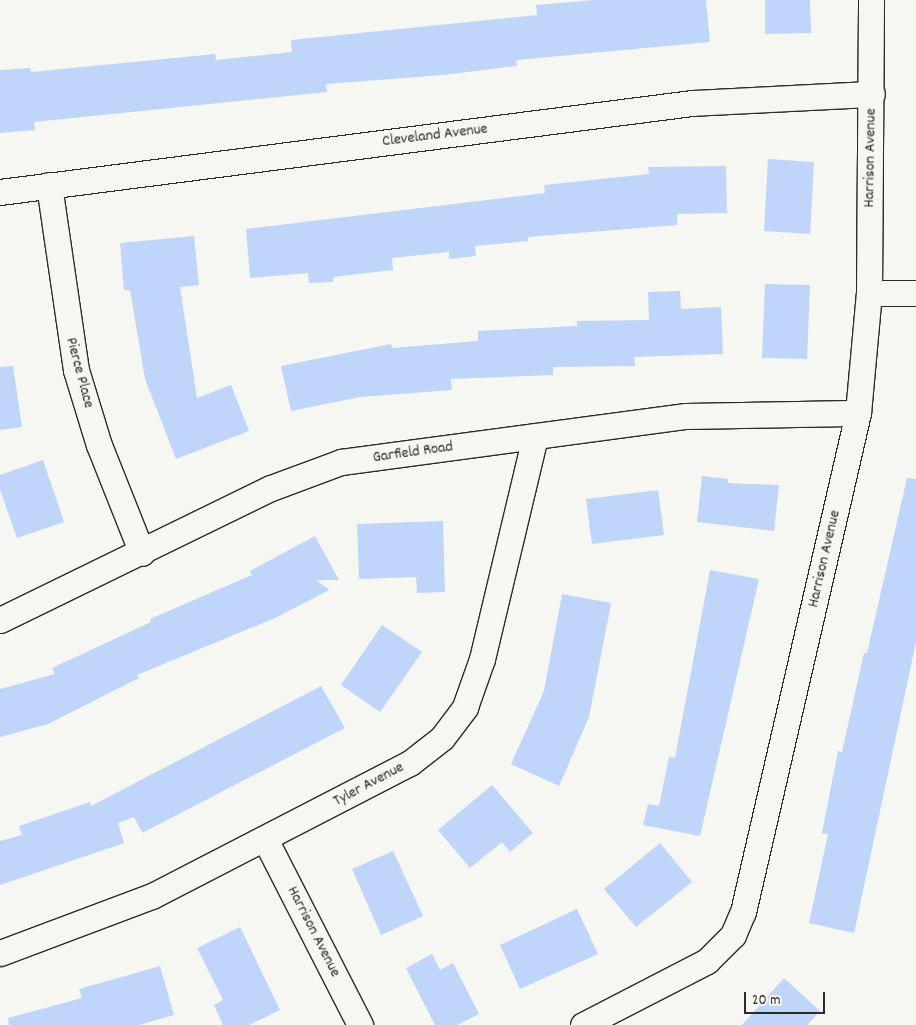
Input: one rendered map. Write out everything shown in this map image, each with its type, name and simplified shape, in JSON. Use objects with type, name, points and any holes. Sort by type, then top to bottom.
[{"type":"street","name":"Harrison Avenue","points":[[583,1025],[706,961],[733,935],[743,912],[858,413],[869,292],[872,94],[871,0]]},
{"type":"street","name":"Cleveland Avenue","points":[[0,192],[692,103],[872,94]]},
{"type":"street","name":"Pierce Place","points":[[49,185],[66,322],[76,370],[99,446],[142,553]]},
{"type":"street","points":[[869,292],[916,293]]},
{"type":"street","name":"Garfield Road","points":[[0,620],[142,553],[270,488],[341,462],[696,416],[858,413]]},
{"type":"street","name":"Tyler Avenue","points":[[0,953],[152,896],[265,840],[410,763],[442,738],[465,707],[482,659],[535,436]]},
{"type":"street","name":"Harrison Avenue","points":[[265,840],[360,1025]]},
{"type":"building","points":[[595,0],[706,0],[710,42],[516,60],[517,66],[443,75],[326,84],[327,92],[34,122],[35,130],[0,133],[0,70],[30,68],[31,72],[215,54],[216,60],[292,52],[291,40],[537,15],[536,5]]},
{"type":"building","points":[[765,0],[810,0],[811,33],[765,34]]},
{"type":"building","points":[[768,159],[814,162],[810,234],[764,231]]},
{"type":"building","points":[[726,166],[727,213],[677,214],[677,225],[528,237],[528,241],[475,246],[476,256],[449,259],[449,252],[392,258],[393,270],[333,277],[333,282],[309,283],[308,273],[250,278],[246,229],[545,193],[544,185],[649,174],[648,167]]},
{"type":"building","points":[[194,236],[199,285],[180,287],[197,398],[231,385],[249,431],[176,459],[145,379],[130,290],[124,290],[120,243]]},
{"type":"building","points":[[765,284],[810,285],[807,359],[762,358]]},
{"type":"building","points":[[680,291],[681,309],[721,307],[723,354],[634,357],[635,366],[553,367],[553,375],[451,379],[452,390],[360,397],[291,411],[281,366],[391,344],[392,348],[478,341],[478,331],[577,326],[577,321],[649,320],[648,292]]},
{"type":"building","points":[[13,366],[22,427],[0,430],[0,367]]},
{"type":"building","points":[[43,460],[64,522],[17,538],[0,490],[0,475]]},
{"type":"building","points":[[702,476],[728,479],[728,483],[779,485],[774,531],[697,522]]},
{"type":"building","points":[[907,478],[916,479],[916,642],[854,933],[809,923],[828,834],[822,833],[838,751],[842,752]]},
{"type":"building","points":[[658,490],[664,535],[592,544],[586,499]]},
{"type":"building","points":[[443,521],[445,592],[417,593],[416,577],[359,579],[357,524]]},
{"type":"building","points":[[315,536],[339,580],[316,580],[329,590],[275,618],[137,675],[139,678],[48,724],[0,737],[0,689],[55,674],[52,668],[151,622],[150,619],[252,575],[250,571]]},
{"type":"building","points":[[710,570],[759,579],[700,836],[643,825],[648,804],[659,806],[669,757],[675,758]]},
{"type":"building","points":[[562,594],[611,603],[589,717],[559,786],[511,764],[544,691]]},
{"type":"building","points":[[382,625],[422,652],[380,712],[341,685]]},
{"type":"building","points":[[321,686],[345,728],[142,833],[134,817],[118,823],[124,843],[0,885],[0,841],[22,835],[19,826],[90,802],[91,806]]},
{"type":"building","points":[[492,785],[533,833],[510,852],[502,842],[470,868],[438,830]]},
{"type":"building","points":[[660,843],[692,882],[636,927],[604,889]]},
{"type":"building","points":[[393,851],[423,916],[381,935],[352,869]]},
{"type":"building","points":[[577,909],[598,954],[520,989],[500,945]]},
{"type":"building","points":[[240,927],[280,1010],[249,1025],[223,1025],[214,1005],[223,1000],[197,948]]},
{"type":"building","points":[[432,954],[440,970],[453,963],[479,1014],[457,1025],[435,1025],[406,968]]},
{"type":"building","points":[[160,966],[174,1015],[139,1025],[9,1025],[8,1018],[82,998],[79,989]]},
{"type":"building","points":[[784,978],[820,1011],[807,1025],[742,1025]]}]
